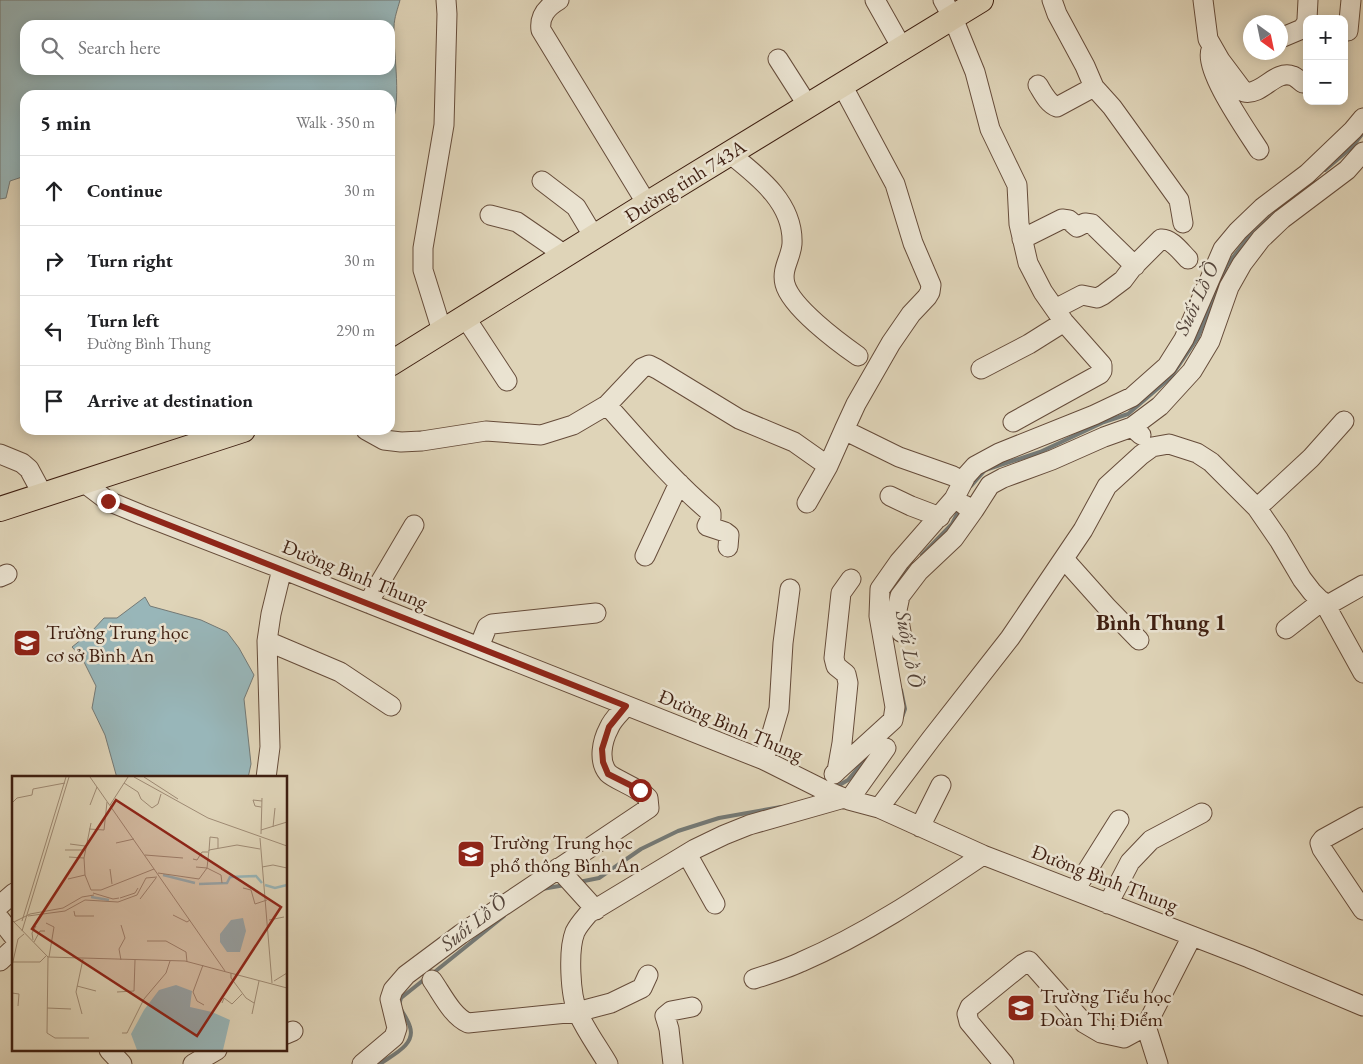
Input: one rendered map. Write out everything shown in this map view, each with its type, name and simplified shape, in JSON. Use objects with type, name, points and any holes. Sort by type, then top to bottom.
[{"type":"main road","name":"Đường tỉnh 743A","points":[[395,361],[902,48],[948,9],[981,0]]},
{"type":"main road","points":[[0,509],[226,435]]},
{"type":"street","points":[[442,331],[423,270],[423,248],[444,125],[448,14],[446,0]]},
{"type":"street","points":[[558,0],[550,5],[543,14],[540,22],[541,30],[647,204]]},
{"type":"street","points":[[875,0],[902,48]]},
{"type":"street","points":[[1052,0],[1057,14],[1094,87],[1112,107],[1179,200],[1184,223]]},
{"type":"street","points":[[1203,0],[1208,39],[1238,99],[1258,150]]},
{"type":"street","points":[[1307,15],[1308,0]]},
{"type":"street","points":[[1348,30],[1351,0]]},
{"type":"street","points":[[948,9],[981,88],[990,129],[1017,185],[1022,239],[1028,263],[1044,292],[1060,315],[1102,365],[1100,374],[1013,422]]},
{"type":"street","points":[[1288,35],[1303,27]]},
{"type":"street","points":[[778,59],[808,106]]},
{"type":"street","points":[[1238,99],[1255,92],[1282,76],[1293,76],[1303,83]]},
{"type":"street","points":[[807,503],[828,466],[856,404],[891,342],[930,292],[931,285],[913,243],[895,184],[842,85]]},
{"type":"street","points":[[1038,85],[1049,102],[1053,106],[1058,107],[1094,87]]},
{"type":"street","points":[[901,632],[897,610],[900,596],[919,571],[954,538],[966,506],[966,476],[975,466],[999,453],[1094,415],[1132,397],[1167,366],[1184,339],[1223,249],[1238,231],[1262,208],[1307,174],[1363,118]]},
{"type":"street","points":[[837,771],[893,720],[895,707],[879,616],[880,589],[898,562],[940,517],[966,506],[990,485],[1003,478],[1132,427],[1160,406],[1192,371],[1210,341],[1229,287],[1242,264],[1261,240],[1282,219],[1347,170],[1363,152]]},
{"type":"street","points":[[729,153],[768,186],[783,207],[791,227],[792,246],[783,274],[788,294],[799,307],[835,339],[858,356]]},
{"type":"street","points":[[542,181],[576,207],[594,237]]},
{"type":"street","points":[[490,215],[517,222],[565,255]]},
{"type":"street","points":[[1022,239],[1062,219],[1069,220],[1077,226],[1086,223],[1092,224],[1135,266]]},
{"type":"street","points":[[981,369],[1029,344],[1082,295],[1091,298],[1103,296],[1122,280],[1161,239],[1170,241],[1188,259]]},
{"type":"street","points":[[466,317],[507,381]]},
{"type":"street","points":[[375,435],[384,440],[401,442],[422,441],[486,431],[541,435],[573,426],[607,405],[642,368],[649,365],[657,368],[739,419],[794,442],[828,466]]},
{"type":"street","points":[[607,405],[678,483],[711,513],[707,526],[726,532],[729,535],[728,547]]},
{"type":"street","points":[[1257,508],[1310,458],[1344,421]]},
{"type":"street","points":[[1132,427],[1152,447]]},
{"type":"street","points":[[844,430],[899,457],[953,476]]},
{"type":"street","points":[[879,808],[930,739],[1010,638],[1083,530],[1107,486],[1152,447],[1168,444],[1197,453],[1211,462],[1257,508],[1302,579],[1324,603],[1358,650],[1363,673]]},
{"type":"street","points":[[0,454],[22,463],[29,469],[43,495]]},
{"type":"street","name":"Đường Bình Thung","points":[[83,482],[108,501],[764,760],[837,794],[879,808],[983,855],[1192,936],[1363,1006]]},
{"type":"street","points":[[645,556],[678,483]]},
{"type":"street","points":[[890,496],[940,517]]},
{"type":"street","points":[[368,603],[414,525]]},
{"type":"street","points":[[1064,559],[1139,640]]},
{"type":"street","points":[[266,776],[270,746],[268,641],[271,614],[282,569]]},
{"type":"street","points":[[837,794],[837,771],[848,683],[846,674],[836,666],[834,658],[841,593],[851,579]]},
{"type":"street","points":[[1286,629],[1324,603],[1363,585]]},
{"type":"street","points":[[764,760],[779,709],[783,643],[790,588]]},
{"type":"street","points":[[478,647],[487,627],[492,624],[596,613]]},
{"type":"street","points":[[268,641],[340,672],[391,706]]},
{"type":"street","points":[[362,1064],[394,1038],[397,1028],[390,999],[393,990],[406,976],[461,934],[562,873],[649,808],[648,798],[640,790],[608,774],[603,762],[602,749],[609,727],[626,706]]},
{"type":"street","points":[[608,1064],[578,1012],[571,978],[575,933],[590,904],[717,838],[837,794],[886,748]]},
{"type":"street","points":[[920,827],[941,785]]},
{"type":"street","points":[[1108,904],[1130,862],[1151,840],[1202,813]]},
{"type":"street","points":[[1363,818],[1323,839],[1320,843],[1322,849],[1363,910]]},
{"type":"street","points":[[1074,890],[1119,820]]},
{"type":"street","points":[[687,854],[716,904]]},
{"type":"street","points":[[754,979],[802,962],[869,928],[983,855]]},
{"type":"street","points":[[562,873],[590,904]]},
{"type":"street","points":[[0,905],[12,895]]},
{"type":"street","points":[[0,919],[12,934]]},
{"type":"street","points":[[1004,1064],[969,1022],[967,1014],[970,1007],[1023,964],[1029,961],[1084,1023],[1101,1033],[1124,1038],[1146,1026],[1192,936]]},
{"type":"street","points":[[0,961],[12,950]]},
{"type":"street","points":[[432,980],[457,1016],[462,1021],[468,1023],[578,1012],[611,1003],[642,988],[648,974]]},
{"type":"street","points":[[673,1064],[670,1029],[665,1016],[671,1011],[692,1007]]},
{"type":"street","points":[[1146,1026],[1158,1064]]},
{"type":"street","points":[[111,1052],[122,1064]]},
{"type":"street","points":[[193,1064],[214,1052]]},
{"type":"water","points":[[0,0],[400,0],[395,20],[20,20],[20,75],[395,75],[395,59],[396,105],[395,112],[395,90],[20,90],[20,178],[10,181],[6,198],[0,199]]},
{"type":"water","points":[[145,597],[150,606],[201,620],[227,632],[239,648],[254,675],[244,699],[251,764],[248,776],[116,776],[105,735],[92,708],[96,686],[82,658],[72,647],[92,631],[104,618],[117,618]]},
{"type":"waterway","name":"Suối Lồ Ồ","points":[[1325,170],[1351,148],[1363,133]]},
{"type":"waterway","name":"Suối Lồ Ồ","points":[[971,486],[985,470],[1040,452],[1104,422],[1128,414],[1170,378],[1198,337],[1227,265],[1248,238],[1291,198]]},
{"type":"waterway","name":"Suối Lồ Ồ","points":[[922,555],[952,524],[960,508]]},
{"type":"waterway","name":"Suối Lồ Ồ","points":[[892,588],[909,569]]},
{"type":"waterway","name":"Suối Lồ Ồ","points":[[901,690],[905,709],[902,717]]},
{"type":"waterway","name":"Suối Lồ Ồ","points":[[836,787],[848,780],[870,754]]},
{"type":"waterway","name":"Suối Lồ Ồ","points":[[579,882],[599,878],[641,849],[678,831],[719,818],[781,807]]},
{"type":"waterway","name":"Suối Lồ Ồ","points":[[542,889],[565,885]]},
{"type":"waterway","name":"Suối Lồ Ồ","points":[[432,974],[504,916]]},
{"type":"waterway","name":"Suối Lồ Ồ","points":[[380,1064],[402,1049],[410,1039],[410,1027],[399,1005],[401,998],[426,978]]},
{"type":"place","name":"Trường Trung học cơ sở Bình An","points":[[27,643]]},
{"type":"place","name":"Trường Trung học phổ thông Bình An","points":[[471,854]]},
{"type":"place","name":"Trường Tiểu học Đoàn Thị Điểm","points":[[1021,1008]]},
{"type":"district","name":"Bình Thung 1","points":[[1161,622]]},
{"type":"route","points":[[108,501],[626,706],[609,727],[602,749],[603,762],[608,774],[640,790]]}]
